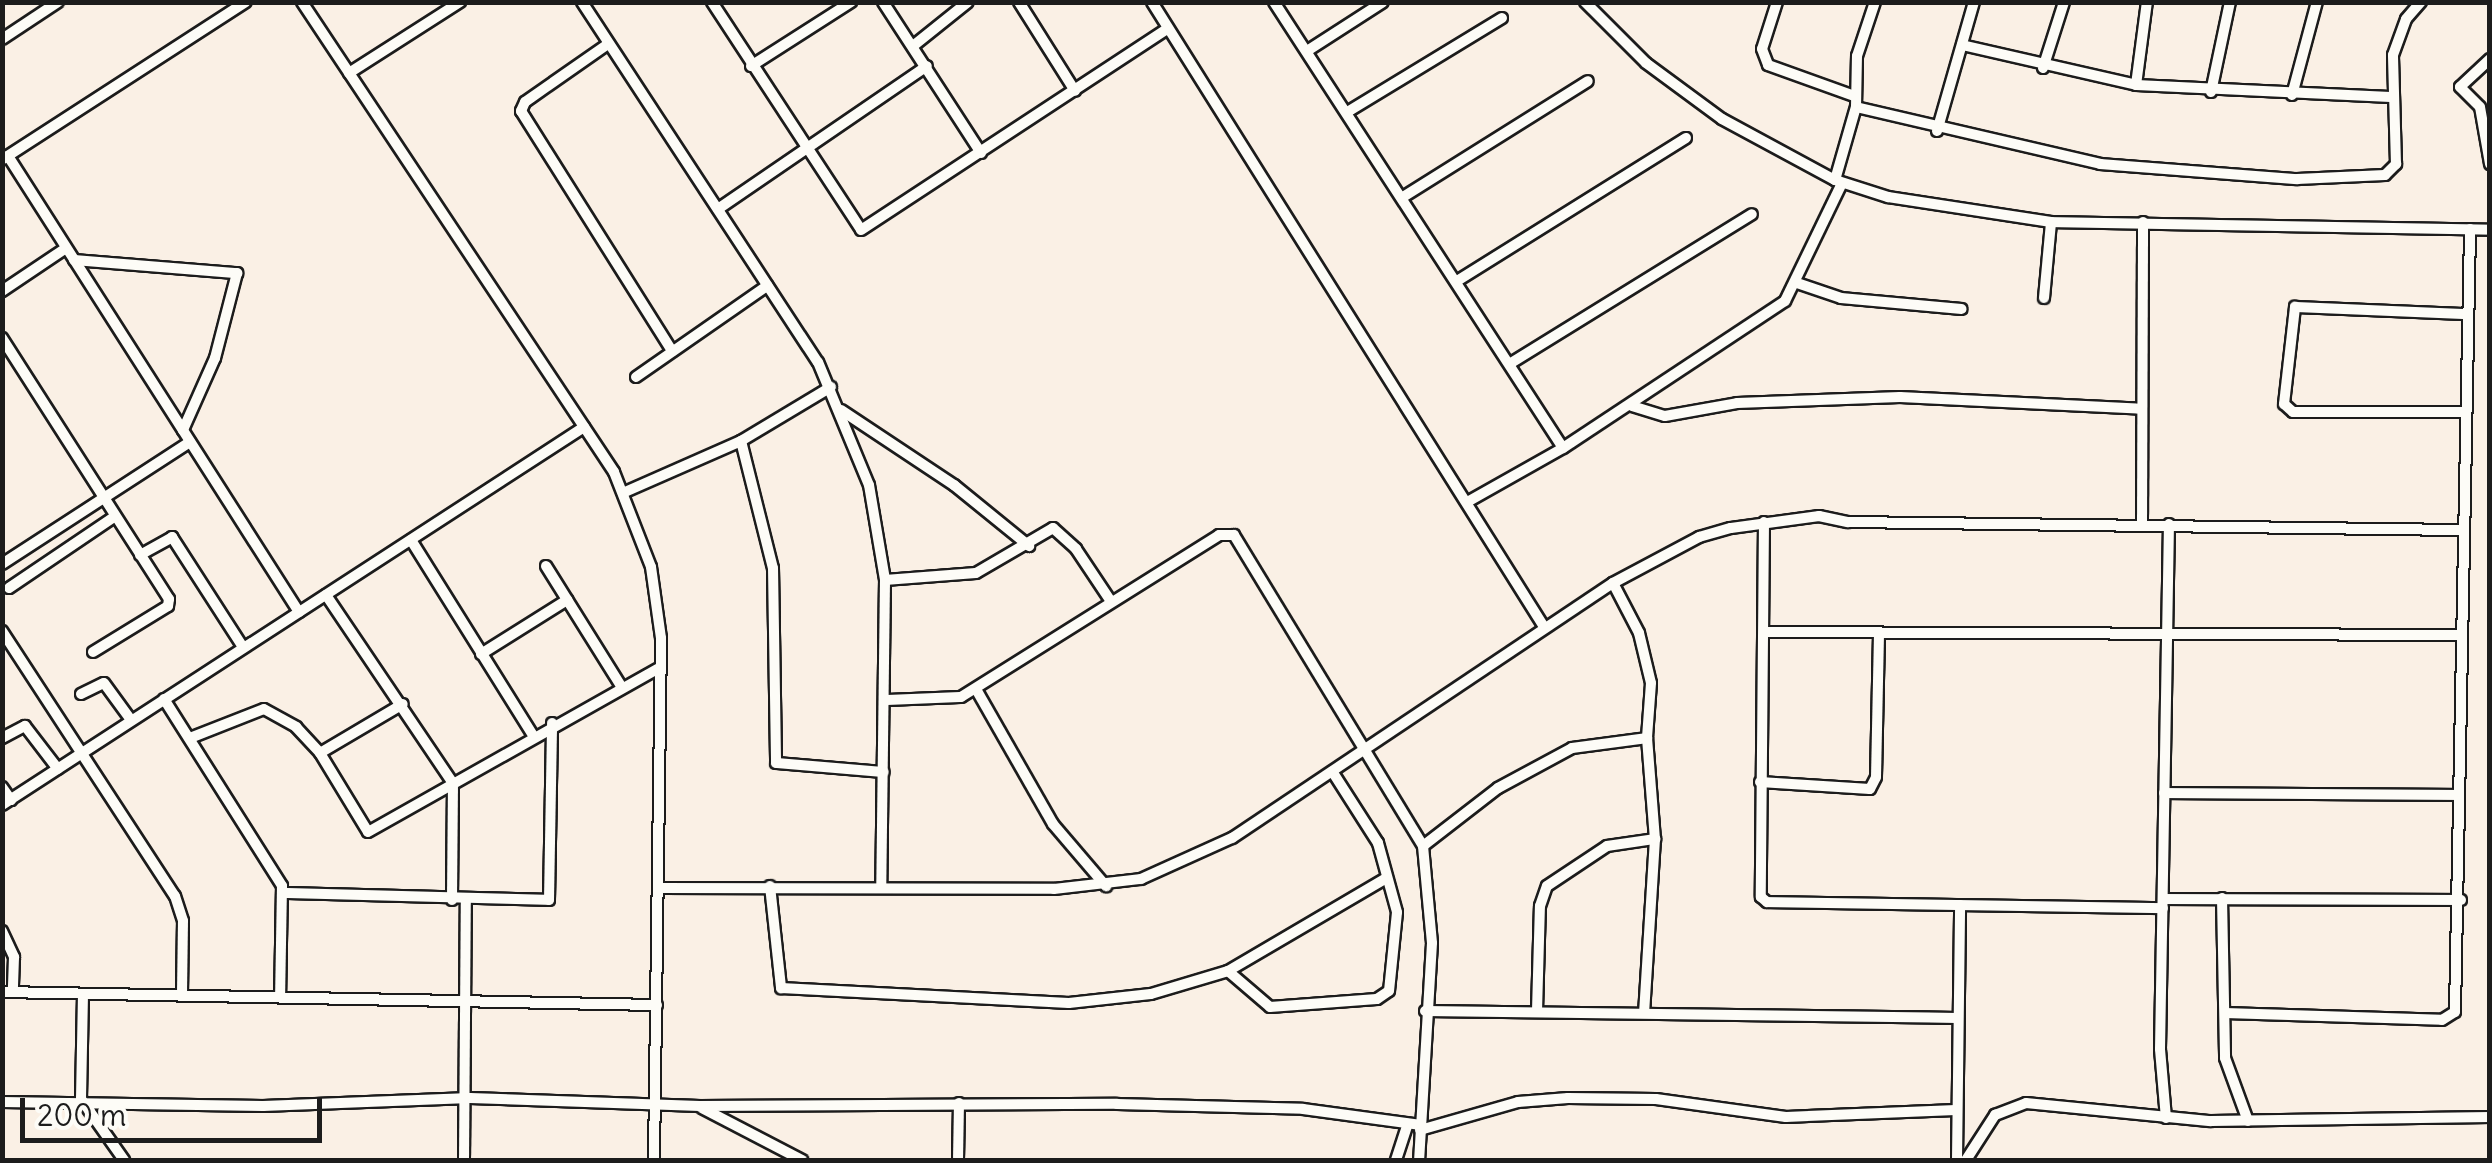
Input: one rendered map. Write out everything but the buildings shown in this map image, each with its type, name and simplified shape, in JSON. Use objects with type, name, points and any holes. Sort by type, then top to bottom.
[{"type":"street","points":[[2,39],[58,2]]},
{"type":"street","points":[[246,2],[5,158],[299,612]]},
{"type":"street","points":[[302,2],[625,492],[651,566],[660,667],[654,1160]]},
{"type":"street","points":[[349,72],[460,2]]},
{"type":"street","points":[[582,2],[831,388],[870,485],[886,580],[881,886]]},
{"type":"street","points":[[712,2],[860,230],[1168,28]]},
{"type":"street","points":[[751,66],[851,2]]},
{"type":"street","points":[[883,2],[981,153]]},
{"type":"street","points":[[913,46],[968,2]]},
{"type":"street","points":[[1020,2],[1075,90]]},
{"type":"street","points":[[1152,2],[1544,627]]},
{"type":"street","points":[[1274,2],[1349,112],[1563,448]]},
{"type":"street","points":[[1307,51],[1383,2]]},
{"type":"street","points":[[1586,2],[1646,63],[1705,108],[1839,182],[1925,206],[2051,222],[2490,230]]},
{"type":"street","points":[[1777,2],[1762,49],[1768,64],[1855,102],[1937,131],[2100,164],[2238,177],[2356,178],[2393,172],[2391,97],[2397,38],[2421,2]]},
{"type":"street","points":[[1468,502],[1632,406],[1770,312],[1797,283],[1811,238],[1839,182],[1855,102],[1857,56],[1875,2]]},
{"type":"street","points":[[1937,131],[1974,2]]},
{"type":"street","points":[[2044,68],[2064,2]]},
{"type":"street","points":[[2136,86],[2147,2]]},
{"type":"street","points":[[2211,92],[2230,2]]},
{"type":"street","points":[[2292,94],[2317,2]]},
{"type":"street","points":[[1349,112],[1502,18]]},
{"type":"street","points":[[608,44],[525,102],[521,112],[672,351]]},
{"type":"street","points":[[1962,45],[2044,68],[2136,86],[2391,97]]},
{"type":"street","points":[[2490,60],[2460,87],[2480,107],[2490,164]]},
{"type":"street","points":[[718,209],[928,66]]},
{"type":"street","points":[[1402,197],[1588,80]]},
{"type":"street","points":[[1457,281],[1686,138]]},
{"type":"street","points":[[1511,363],[1752,214]]},
{"type":"street","points":[[2044,298],[2051,222]]},
{"type":"street","points":[[2142,524],[2143,222]]},
{"type":"street","points":[[2225,1013],[2449,1018],[2458,1001],[2460,530],[2464,314],[2470,230]]},
{"type":"street","points":[[2,291],[66,248]]},
{"type":"street","points":[[74,260],[237,274],[214,358],[183,430]]},
{"type":"street","points":[[1797,283],[1841,298],[1961,309]]},
{"type":"street","points":[[636,377],[767,286]]},
{"type":"street","points":[[2462,412],[2293,412],[2284,404],[2294,307],[2464,314]]},
{"type":"street","points":[[2,338],[170,604],[93,652]]},
{"type":"street","points":[[625,492],[741,442],[831,388]]},
{"type":"street","points":[[1632,406],[1665,416],[1736,403],[1900,397],[2142,410]]},
{"type":"street","points":[[841,410],[954,486],[1029,546]]},
{"type":"street","points":[[2,787],[7,802],[584,427]]},
{"type":"street","points":[[2,564],[190,442]]},
{"type":"street","points":[[741,442],[773,568],[776,763],[884,772]]},
{"type":"street","points":[[658,888],[1106,886],[1190,860],[1332,771],[1613,583],[1699,536],[1764,522],[1820,516],[1848,522],[2460,530]]},
{"type":"street","points":[[9,588],[114,517]]},
{"type":"street","points":[[1764,522],[1756,886],[1767,902],[1960,905],[2163,904],[2222,898],[2461,900]]},
{"type":"street","points":[[2166,1118],[2160,1072],[2169,524]]},
{"type":"street","points":[[886,580],[958,577],[1029,546],[1047,530],[1059,531],[1110,600]]},
{"type":"street","points":[[886,700],[954,699],[976,689],[1110,600],[1220,535],[1234,535],[1422,846],[1432,928],[1420,1160]]},
{"type":"street","points":[[140,556],[172,537],[243,647]]},
{"type":"street","points":[[411,540],[533,735]]},
{"type":"street","points":[[546,566],[622,686]]},
{"type":"street","points":[[1613,583],[1647,656],[1647,738],[1654,839],[1644,1013]]},
{"type":"street","points":[[326,595],[454,784],[452,900]]},
{"type":"street","points":[[480,654],[568,600]]},
{"type":"street","points":[[2,632],[178,903],[182,996]]},
{"type":"street","points":[[1764,632],[2459,634]]},
{"type":"street","points":[[1760,782],[1870,788],[1876,777],[1879,634]]},
{"type":"street","points":[[190,738],[257,708],[296,727],[320,752],[368,832],[552,723],[660,667]]},
{"type":"street","points":[[81,694],[104,683],[131,720]]},
{"type":"street","points":[[976,689],[1053,824],[1106,886]]},
{"type":"street","points":[[164,699],[276,871],[283,893],[280,996]]},
{"type":"street","points":[[320,752],[402,704]]},
{"type":"street","points":[[283,893],[466,901],[549,900],[552,723]]},
{"type":"street","points":[[2,738],[24,726],[58,769]]},
{"type":"street","points":[[1422,846],[1498,788],[1572,748],[1647,738]]},
{"type":"street","points":[[1228,970],[1270,1007],[1385,997],[1398,934],[1378,843],[1332,771]]},
{"type":"street","points":[[2164,793],[2458,796]]},
{"type":"street","points":[[1538,1011],[1540,906],[1547,886],[1607,846],[1654,839]]},
{"type":"street","points":[[770,886],[780,988],[793,993],[1101,1002],[1228,970],[1385,879]]},
{"type":"street","points":[[2222,898],[2228,1081],[2248,1122]]},
{"type":"street","points":[[464,1160],[470,1098],[466,901]]},
{"type":"street","points":[[1956,1160],[1960,905]]},
{"type":"street","points":[[2,931],[14,957],[8,992],[657,1004]]},
{"type":"street","points":[[83,994],[81,1099],[124,1160]]},
{"type":"street","points":[[1425,1011],[1957,1018]]},
{"type":"street","points":[[2,1102],[81,1099],[263,1106],[470,1098],[700,1106],[959,1103],[1267,1107],[1421,1128],[1518,1102],[1568,1098],[1656,1100],[1786,1117],[1956,1110]]},
{"type":"street","points":[[958,1160],[959,1103]]},
{"type":"street","points":[[1966,1160],[1985,1128],[2008,1107],[2054,1105],[2166,1118],[2248,1122],[2490,1117]]},
{"type":"street","points":[[700,1106],[802,1160]]},
{"type":"street","points":[[1396,1160],[1408,1124]]}]
